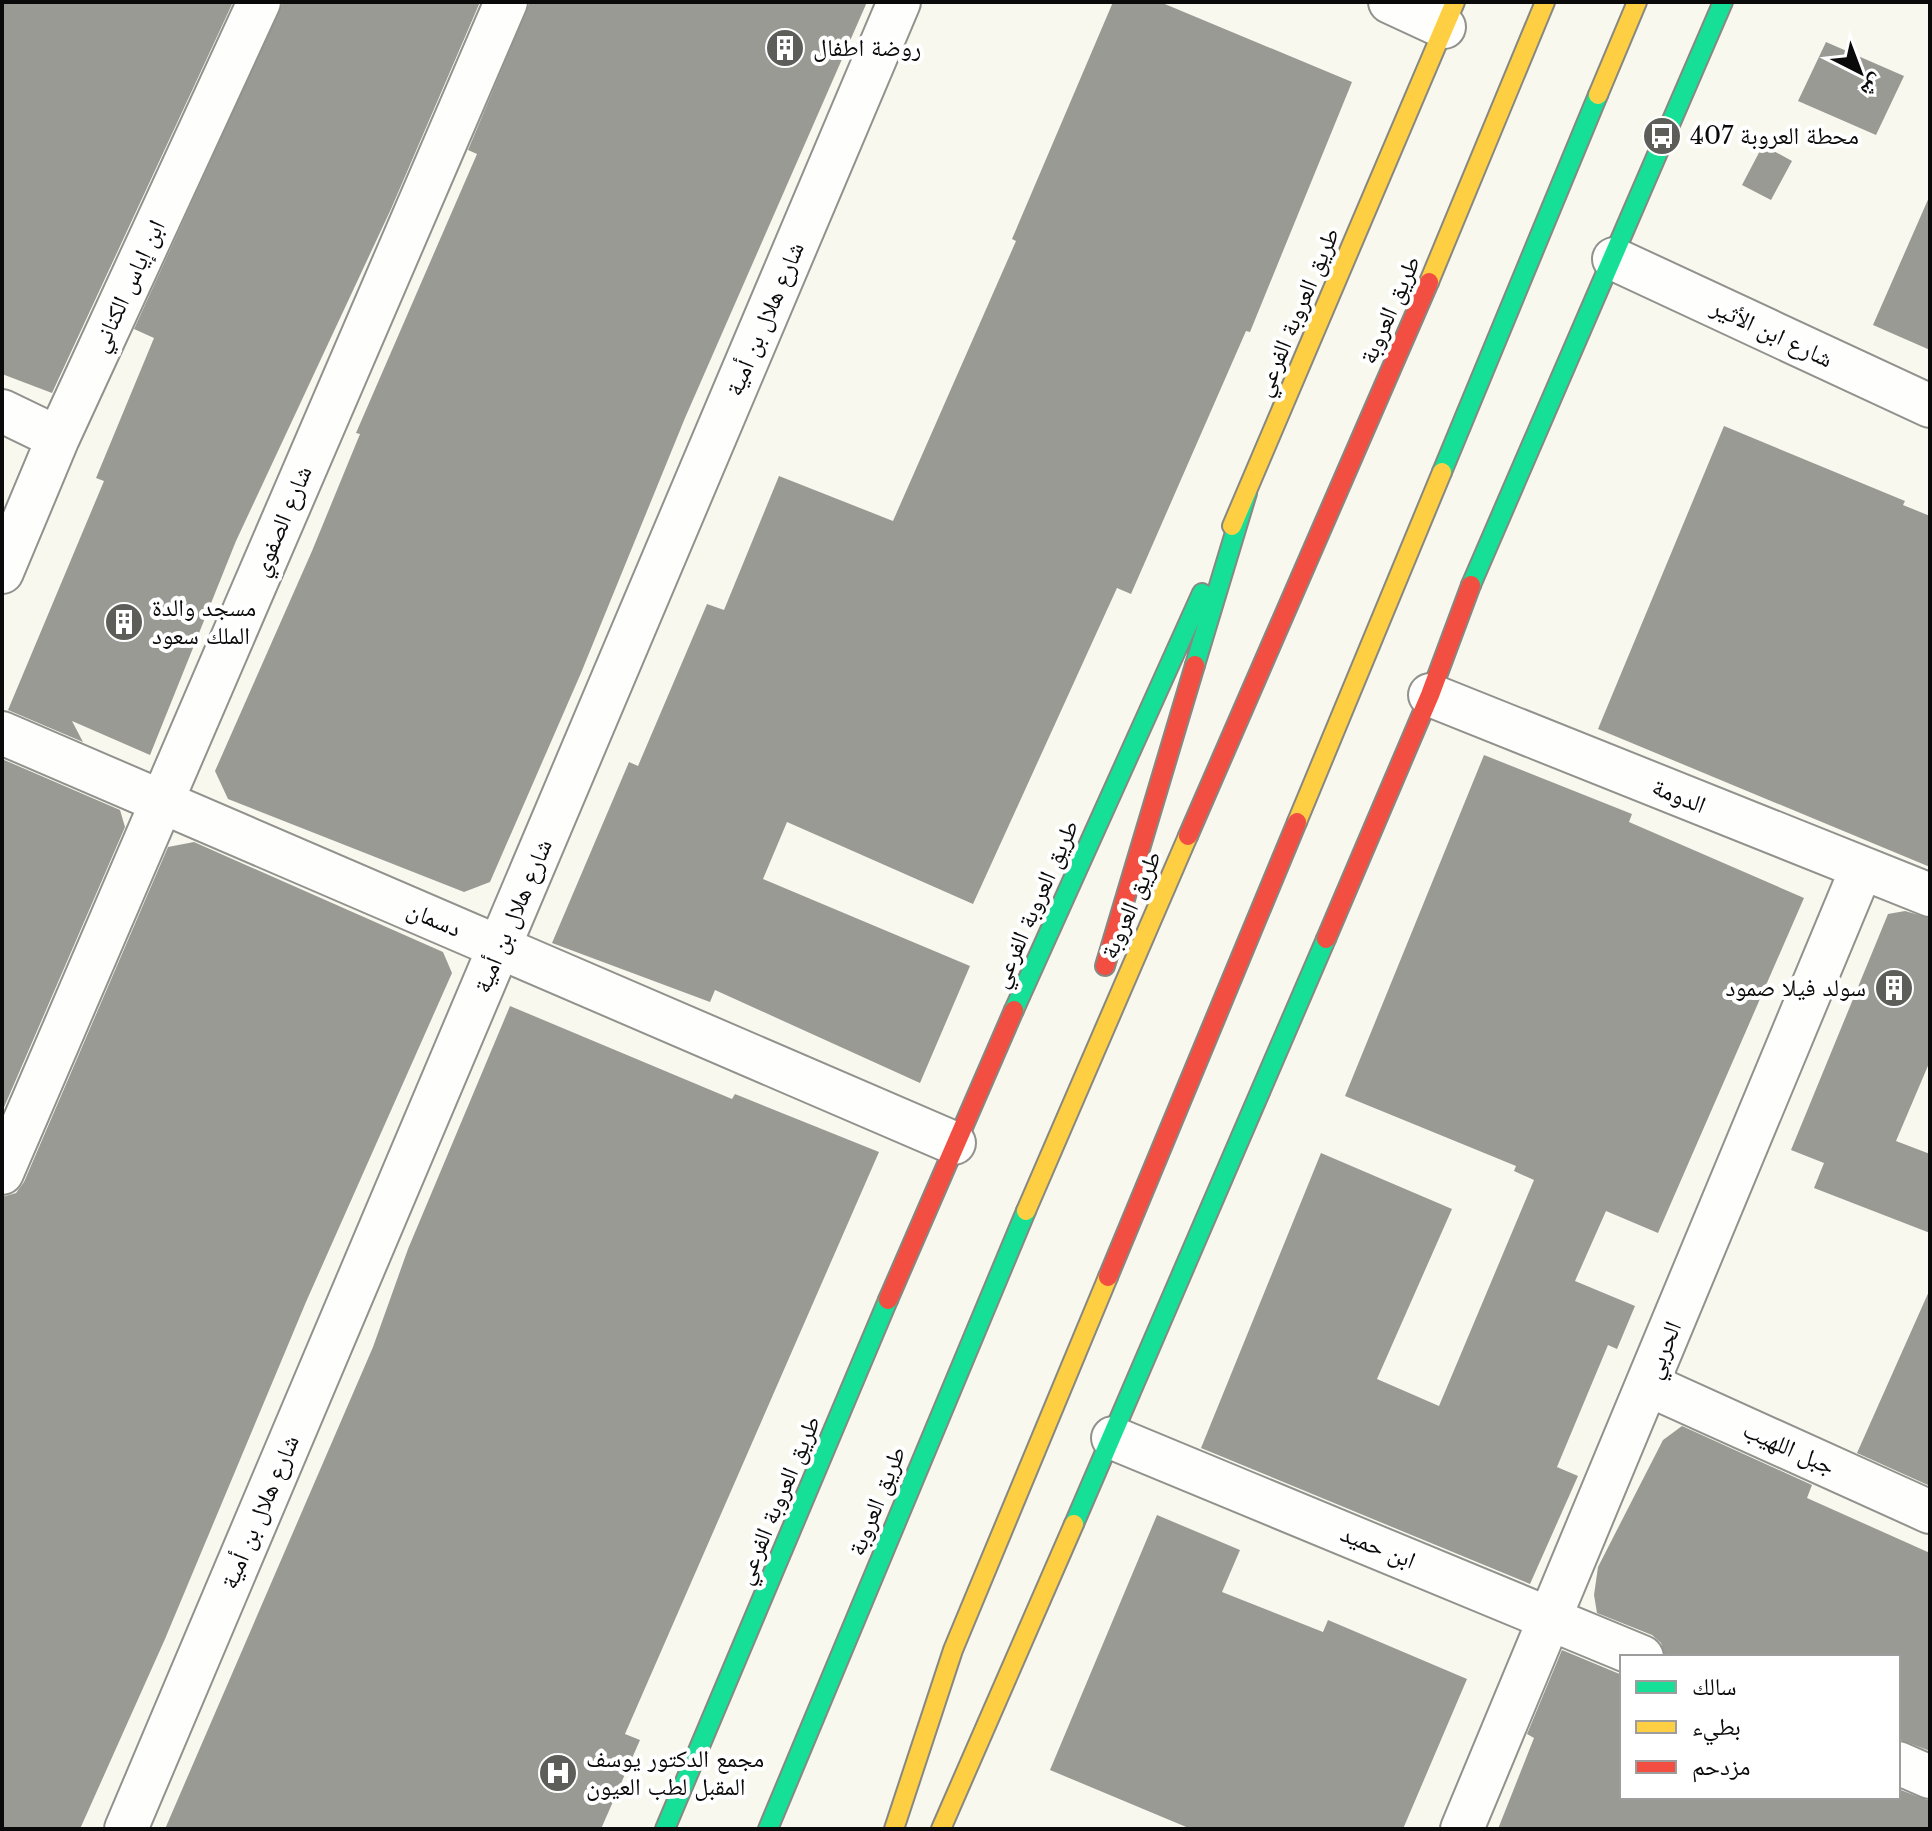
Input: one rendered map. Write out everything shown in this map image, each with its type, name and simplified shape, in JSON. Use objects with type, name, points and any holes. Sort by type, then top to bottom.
[{"type":"main road","name":"طريق العروبة","points":[[768,1829],[1048,1157],[1483,157],[1545,2]]},
{"type":"main road","points":[[897,1829],[953,1650],[1557,188],[1637,2]]},
{"type":"main road","points":[[941,1829],[1013,1658],[1113,1438],[1430,695],[1469,589],[1614,259],[1662,136],[1723,2]]},
{"type":"main road","name":"طريق العروبة الفرعي","points":[[665,1829],[954,1143],[1247,493],[1449,15]]},
{"type":"main road","points":[[1048,1157],[1247,493]]},
{"type":"main road","points":[[951,1757],[1013,1658]]},
{"type":"main road","points":[[897,1829],[926,1794]]},
{"type":"street","name":"ابن إياس الكناني","points":[[2,572],[58,438],[259,2]]},
{"type":"street","name":"شارع الصفوي","points":[[2,1173],[506,2]]},
{"type":"street","name":"شارع هلال بن أمية","points":[[126,1829],[899,2]]},
{"type":"street","points":[[1390,2],[1449,15]]},
{"type":"street","name":"شارع ابن الأثير","points":[[1614,259],[1930,406]]},
{"type":"street","points":[[2,411],[58,438]]},
{"type":"street","name":"الدومة","points":[[1430,695],[1861,870],[1930,895]]},
{"type":"street","name":"دسمان","points":[[2,733],[954,1143]]},
{"type":"street","name":"الحربي","points":[[1462,1829],[1861,870]]},
{"type":"street","name":"جبل اللهيب","points":[[1649,1385],[1930,1512]]},
{"type":"street","name":"ابن حميد","points":[[1113,1438],[1637,1655]]},
{"type":"street","points":[[1900,1764],[1930,1777]]},
{"type":"building","points":[[2,2],[233,2],[52,393],[2,374]]},
{"type":"building","points":[[283,2],[480,2],[391,209],[236,541],[150,755],[72,721],[83,742],[8,710],[104,481],[96,478],[154,338],[134,329]]},
{"type":"building","points":[[530,2],[867,2],[685,418],[581,673],[490,882],[464,892],[228,799],[215,771],[312,551],[360,434],[356,433],[477,154],[468,150]]},
{"type":"building","points":[[1113,2],[1160,2],[1352,82],[1250,332],[1246,331],[1131,594],[1117,588],[973,904],[787,822],[763,879],[970,966],[920,1083],[715,990],[710,1002],[552,943],[629,762],[638,766],[707,604],[724,610],[779,476],[893,521],[1016,241],[1012,239]]},
{"type":"building","points":[[1826,42],[1904,76],[1876,135],[1798,101]]},
{"type":"building","points":[[1763,145],[1792,161],[1771,200],[1742,185]]},
{"type":"building","points":[[1930,195],[1930,350],[1873,325]]},
{"type":"building","points":[[1724,426],[1905,501],[1903,505],[1930,516],[1930,867],[1598,729]]},
{"type":"building","points":[[1484,755],[1632,814],[1629,822],[1804,898],[1658,1233],[1606,1211],[1575,1281],[1635,1306],[1617,1349],[1608,1345],[1557,1467],[1578,1476],[1530,1584],[1201,1448],[1321,1153],[1452,1209],[1377,1379],[1439,1406],[1534,1180],[1514,1171],[1516,1166],[1345,1096]]},
{"type":"building","points":[[2,759],[120,810],[125,827],[2,1112]]},
{"type":"building","points":[[194,842],[443,952],[452,973],[306,1302],[165,1639],[80,1829],[2,1829],[2,1197],[16,1193],[24,1182],[168,847]]},
{"type":"building","points":[[1905,911],[1930,918],[1930,1061],[1896,1141],[1930,1154],[1930,1233],[1814,1188],[1824,1163],[1791,1150],[1888,914]]},
{"type":"building","points":[[510,1006],[732,1099],[735,1094],[879,1152],[625,1734],[640,1740],[601,1829],[165,1829],[373,1347],[408,1249]]},
{"type":"building","points":[[1930,1289],[1930,1486],[1857,1453]]},
{"type":"building","points":[[1682,1426],[1812,1485],[1807,1498],[1930,1553],[1930,1751],[1900,1740],[1900,1655],[1664,1655],[1661,1643],[1652,1635],[1597,1613],[1594,1595],[1598,1567],[1663,1440]]},
{"type":"building","points":[[1157,1515],[1240,1550],[1222,1592],[1323,1632],[1328,1620],[1467,1679],[1403,1829],[1191,1829],[1050,1770]]},
{"type":"building","points":[[1562,1650],[1620,1674],[1620,1799],[1900,1799],[1900,1790],[1930,1801],[1930,1829],[1498,1829],[1534,1738],[1527,1734]]},
{"type":"traffic: fast","points":[[1471,585],[1723,2]]},
{"type":"traffic: fast","points":[[1442,472],[1598,95]]},
{"type":"traffic: fast","points":[[1195,665],[1247,493]]},
{"type":"traffic: fast","points":[[1014,1010],[1202,593]]},
{"type":"traffic: fast","points":[[1074,1524],[1326,939]]},
{"type":"traffic: fast","points":[[768,1829],[1026,1211]]},
{"type":"traffic: fast","points":[[665,1829],[888,1300]]},
{"type":"traffic: slow","points":[[1232,526],[1455,2]]},
{"type":"traffic: slow","points":[[1429,282],[1545,2]]},
{"type":"traffic: slow","points":[[1598,95],[1637,2]]},
{"type":"traffic: slow","points":[[1297,822],[1442,472]]},
{"type":"traffic: slow","points":[[1026,1211],[1188,836]]},
{"type":"traffic: slow","points":[[894,1829],[953,1650],[1108,1277]]},
{"type":"traffic: slow","points":[[941,1829],[1074,1524]]},
{"type":"traffic: jam","points":[[1188,836],[1429,282]]},
{"type":"traffic: jam","points":[[1326,939],[1430,695],[1471,585]]},
{"type":"traffic: jam","points":[[1105,966],[1195,665]]},
{"type":"traffic: jam","points":[[1108,1277],[1297,822]]},
{"type":"traffic: jam","points":[[888,1300],[1014,1010]]},
{"type":"place","name":"روضة اطفال","points":[[785,48]]},
{"type":"place","name":"محطة العروبة 407","points":[[1662,136]]},
{"type":"place","name":"مسجد والدة الملك سعود","points":[[124,622]]},
{"type":"place","name":"سولد فيلا صمود","points":[[1894,988]]},
{"type":"place","name":"مجمع الدكتور يوسف المقبل لطب العيون","points":[[558,1773]]}]
